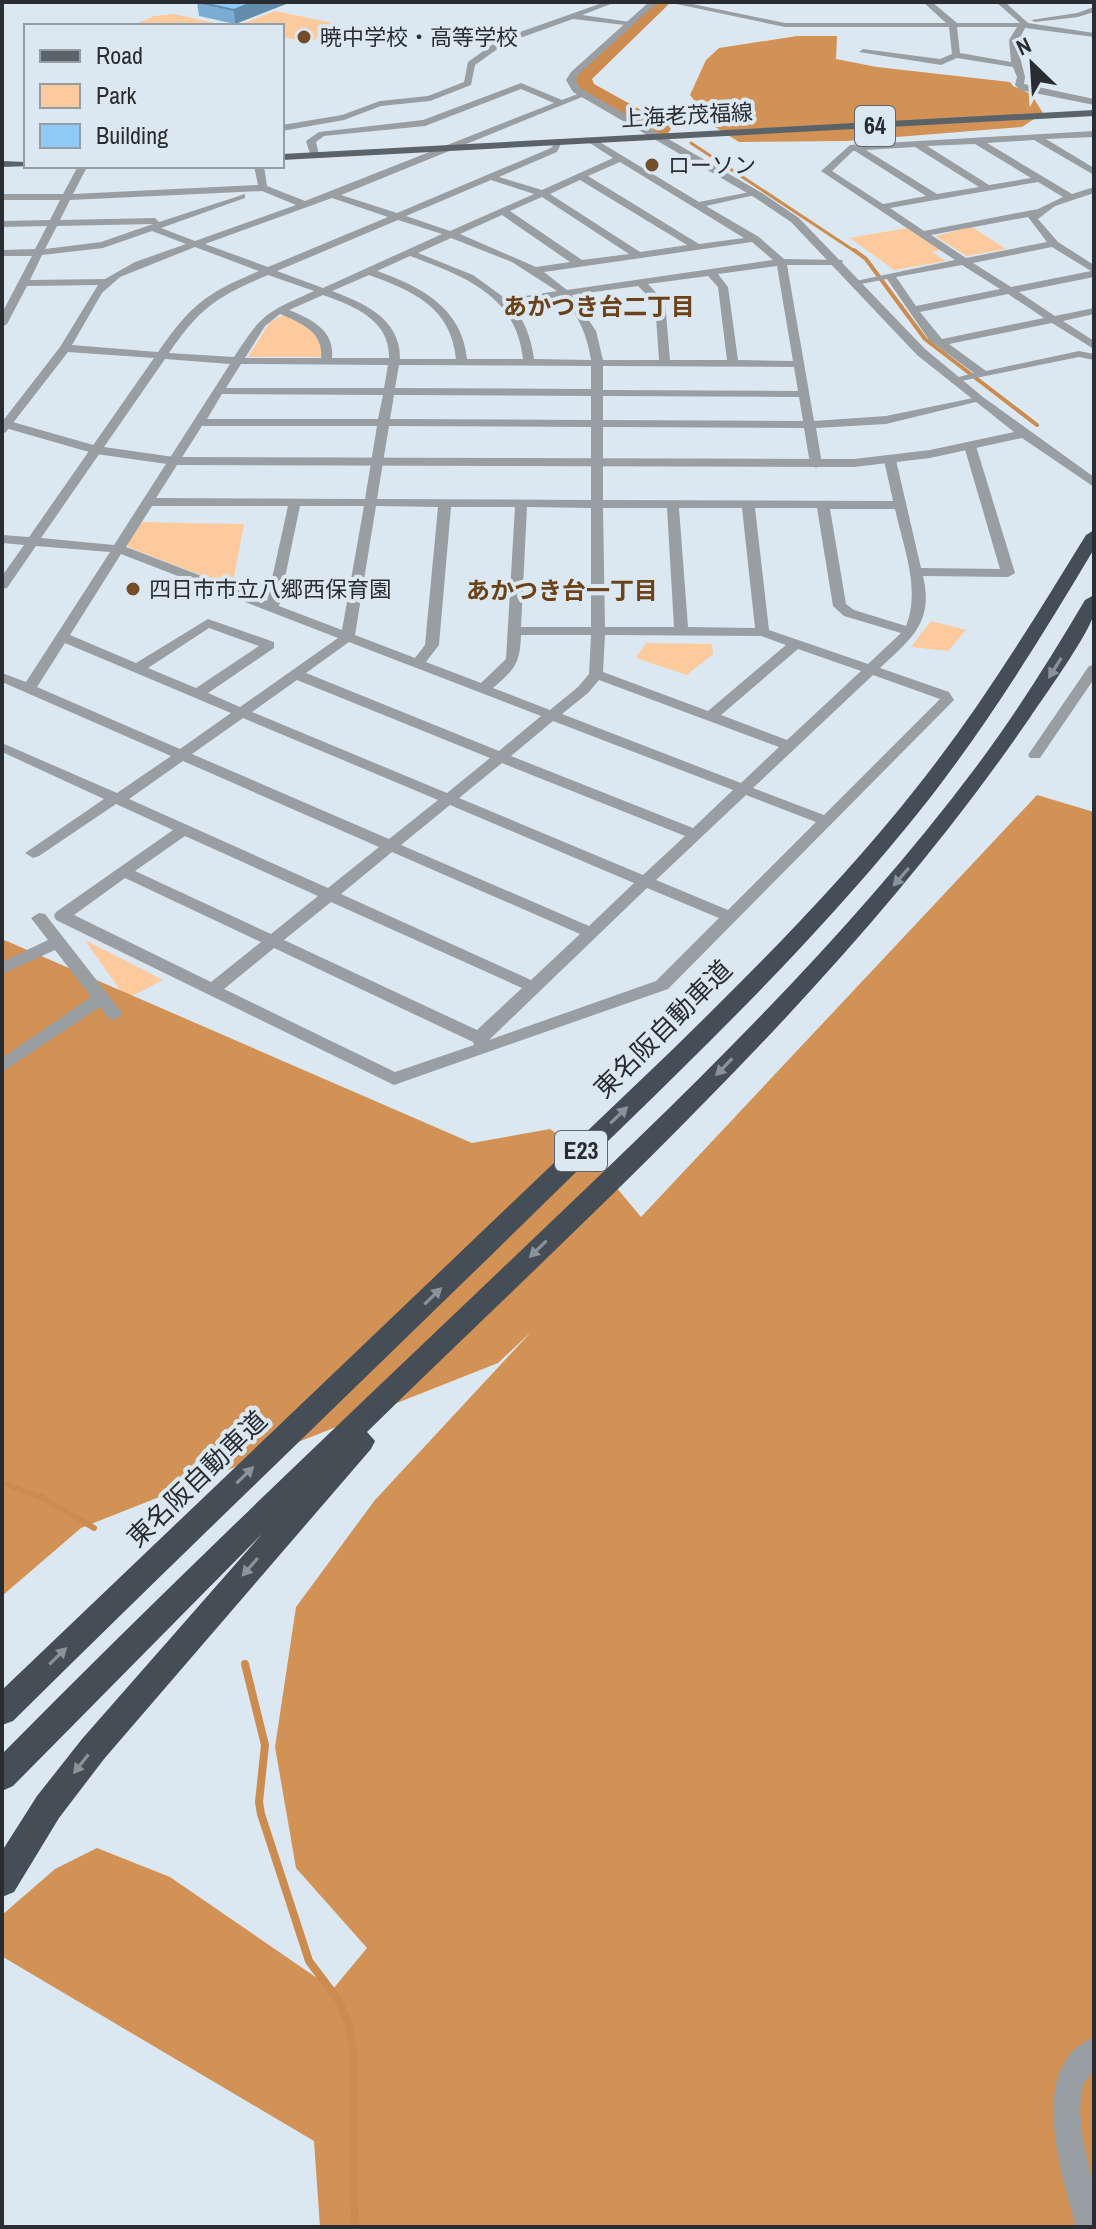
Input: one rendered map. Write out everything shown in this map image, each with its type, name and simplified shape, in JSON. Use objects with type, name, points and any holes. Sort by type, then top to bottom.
[{"type":"highway","name":"東名阪自動車道","points":[[2,1711],[435,1294],[816,918],[899,823],[966,737],[1017,662],[1094,535]]},
{"type":"highway","name":"E23","points":[[2,1776],[212,1564],[677,1114],[851,935],[969,794],[1060,660],[1094,600]]},
{"type":"highway","points":[[2,1881],[48,1807],[120,1716],[468,1318]]},
{"type":"main road","name":"上海老茂福線","points":[[284,157],[1094,113]]},
{"type":"main road","points":[[2,164],[24,165]]},
{"type":"street","points":[[284,128],[344,117],[380,104],[430,98],[468,83],[471,64],[497,44],[612,2]]},
{"type":"street","points":[[654,2],[574,74],[571,80],[583,95],[795,220],[921,352],[972,378],[1079,354],[1094,357]]},
{"type":"street","points":[[671,2],[746,14],[785,25],[1023,23],[1078,15],[1094,9]]},
{"type":"street","points":[[927,2],[952,23],[956,55]]},
{"type":"street","points":[[1000,2],[1023,23],[1094,35]]},
{"type":"street","points":[[1055,7],[1048,15],[1023,23],[1014,35],[1010,48],[1021,77],[1019,85],[1094,102]]},
{"type":"street","points":[[569,16],[630,24]]},
{"type":"street","points":[[863,52],[941,62],[956,55],[1016,65]]},
{"type":"street","points":[[314,155],[311,141],[322,134],[409,126],[436,119],[521,86],[559,102]]},
{"type":"street","points":[[24,283],[106,282],[139,264],[332,195],[583,95]]},
{"type":"street","points":[[430,98],[461,109]]},
{"type":"street","points":[[436,119],[460,126]]},
{"type":"street","points":[[471,129],[483,133]]},
{"type":"street","points":[[1094,134],[850,148],[826,171],[1094,346]]},
{"type":"street","points":[[1037,138],[1094,172]]},
{"type":"street","points":[[590,140],[755,239],[781,262],[816,464]]},
{"type":"street","points":[[977,141],[1070,197]]},
{"type":"street","points":[[2,585],[190,314],[203,303],[269,271],[554,150],[560,142]]},
{"type":"street","points":[[918,145],[987,188]]},
{"type":"street","points":[[857,148],[934,197]]},
{"type":"street","points":[[29,689],[261,324],[278,310],[321,290],[619,159]]},
{"type":"street","points":[[2,324],[81,168]]},
{"type":"street","points":[[259,168],[263,188]]},
{"type":"street","points":[[581,176],[697,247]]},
{"type":"street","points":[[491,177],[542,193],[638,255]]},
{"type":"street","points":[[882,207],[1039,179]]},
{"type":"street","points":[[2,197],[66,198],[263,188],[305,205]]},
{"type":"street","points":[[2,253],[39,253],[93,247],[263,188]]},
{"type":"street","points":[[923,234],[1037,212],[1094,190]]},
{"type":"street","points":[[698,205],[752,193]]},
{"type":"street","points":[[212,990],[552,716],[583,690],[596,674],[597,364],[596,342],[587,320],[565,293],[534,270],[497,251],[332,195]]},
{"type":"street","points":[[501,210],[579,263]]},
{"type":"street","points":[[1037,212],[1032,218],[1054,244],[1094,271]]},
{"type":"street","points":[[2,224],[172,221]]},
{"type":"street","points":[[33,853],[117,799],[348,637],[394,363],[393,339],[380,320],[352,302],[152,228]]},
{"type":"street","points":[[534,270],[755,239]]},
{"type":"street","points":[[856,282],[1054,244]]},
{"type":"street","points":[[407,252],[456,269],[505,302],[524,330],[529,363]]},
{"type":"street","points":[[505,302],[781,262],[838,262]]},
{"type":"street","points":[[366,270],[421,294],[448,316],[461,339],[462,363]]},
{"type":"street","points":[[913,310],[1094,271]]},
{"type":"street","points":[[711,272],[723,287],[733,364]]},
{"type":"street","points":[[883,277],[972,378],[978,400],[1094,483]]},
{"type":"street","points":[[106,282],[65,348],[4,426],[96,450],[174,461],[816,464],[890,460],[1026,433]]},
{"type":"street","points":[[641,283],[660,302],[665,363]]},
{"type":"street","points":[[278,310],[308,322],[325,337],[328,350],[326,362]]},
{"type":"street","points":[[940,343],[1094,311]]},
{"type":"street","points":[[65,348],[237,361],[800,364]]},
{"type":"street","points":[[219,391],[805,394]]},
{"type":"street","points":[[199,422],[810,425],[875,422],[978,400]]},
{"type":"street","points":[[916,572],[1008,573],[970,446]]},
{"type":"street","points":[[482,1042],[589,932],[910,632],[920,601],[890,460]]},
{"type":"street","points":[[148,502],[901,505]]},
{"type":"street","points":[[272,607],[295,502]]},
{"type":"street","points":[[417,664],[432,645],[445,503]]},
{"type":"street","points":[[483,689],[510,665],[515,631],[521,503]]},
{"type":"street","points":[[673,504],[681,631]]},
{"type":"street","points":[[748,504],[762,632]]},
{"type":"street","points":[[823,505],[840,606],[849,613],[910,632]]},
{"type":"street","points":[[2,539],[119,549],[826,821]]},
{"type":"street","points":[[138,668],[208,623],[269,645],[197,694]]},
{"type":"street","points":[[184,829],[62,916],[394,1079],[482,1042],[662,985],[947,700],[944,695],[762,632],[515,631]]},
{"type":"street","points":[[62,637],[730,917]]},
{"type":"street","points":[[711,716],[796,644]]},
{"type":"street","points":[[1035,755],[1094,669]]},
{"type":"street","points":[[596,674],[790,746]]},
{"type":"street","points":[[297,675],[694,834]]},
{"type":"street","points":[[2,677],[589,932]]},
{"type":"street","points":[[2,747],[533,987]]},
{"type":"street","points":[[124,872],[482,1042]]},
{"type":"street","points":[[39,918],[114,1014]]},
{"type":"street","points":[[2,969],[88,929]]},
{"type":"street","points":[[2,1066],[101,998]]},
{"type":"street","points":[[1090,2227],[1068,2139],[1068,2086],[1086,2055],[1094,2050]]},
{"type":"green space","points":[[275,11],[333,23],[311,43],[284,37],[284,24],[241,24]]},
{"type":"green space","points":[[174,14],[219,24],[136,24],[154,16]]},
{"type":"green space","points":[[972,227],[1006,249],[967,256],[935,236]]},
{"type":"green space","points":[[907,228],[940,250],[932,252],[946,261],[894,270],[850,238]]},
{"type":"green space","points":[[284,315],[308,326],[320,338],[322,357],[248,357],[270,322]]},
{"type":"green space","points":[[142,522],[244,524],[232,587],[130,548],[127,545]]},
{"type":"green space","points":[[931,621],[966,630],[948,651],[911,647]]},
{"type":"green space","points":[[646,643],[712,644],[713,654],[687,675],[636,658]]},
{"type":"green space","points":[[85,940],[163,980],[126,999]]},
{"type":"shaded area","points":[[797,36],[837,36],[836,59],[877,67],[1010,82],[1031,94],[1043,113],[1022,127],[847,141],[739,142],[715,127],[690,95],[706,60],[719,48]]},
{"type":"shaded area","points":[[1037,795],[1094,812],[1094,2227],[320,2227],[314,2141],[3,1957],[2,1915],[55,1869],[97,1848],[170,1877],[333,1989],[367,1948],[296,1868],[275,1747],[296,1607],[375,1500],[531,1332],[498,1363],[81,1528],[2,1596],[2,939],[472,1143],[550,1129],[591,1157],[641,1217]]},
{"type":"building","points":[[198,2],[254,2],[234,10]]},
{"type":"waterway","points":[[661,129],[585,87],[583,78],[663,2]]},
{"type":"waterway","points":[[691,143],[856,252]]},
{"type":"waterway","points":[[854,250],[866,259],[925,339],[1037,425]]},
{"type":"waterway","points":[[2,1483],[43,1498],[94,1528]]},
{"type":"waterway","points":[[245,1664],[265,1745],[259,1802],[261,1814],[309,1961],[339,2001],[349,2025],[353,2049],[353,2192],[356,2227]]},
{"type":"place","name":"暁中学校・高等学校","points":[[304,37]]},
{"type":"place","name":"ローソン","points":[[652,165]]},
{"type":"place","name":"四日市市立八郷西保育園","points":[[133,589]]},
{"type":"district","name":"あかつき台二丁目","points":[[599,307]]},
{"type":"district","name":"あかつき台一丁目","points":[[562,591]]}]
